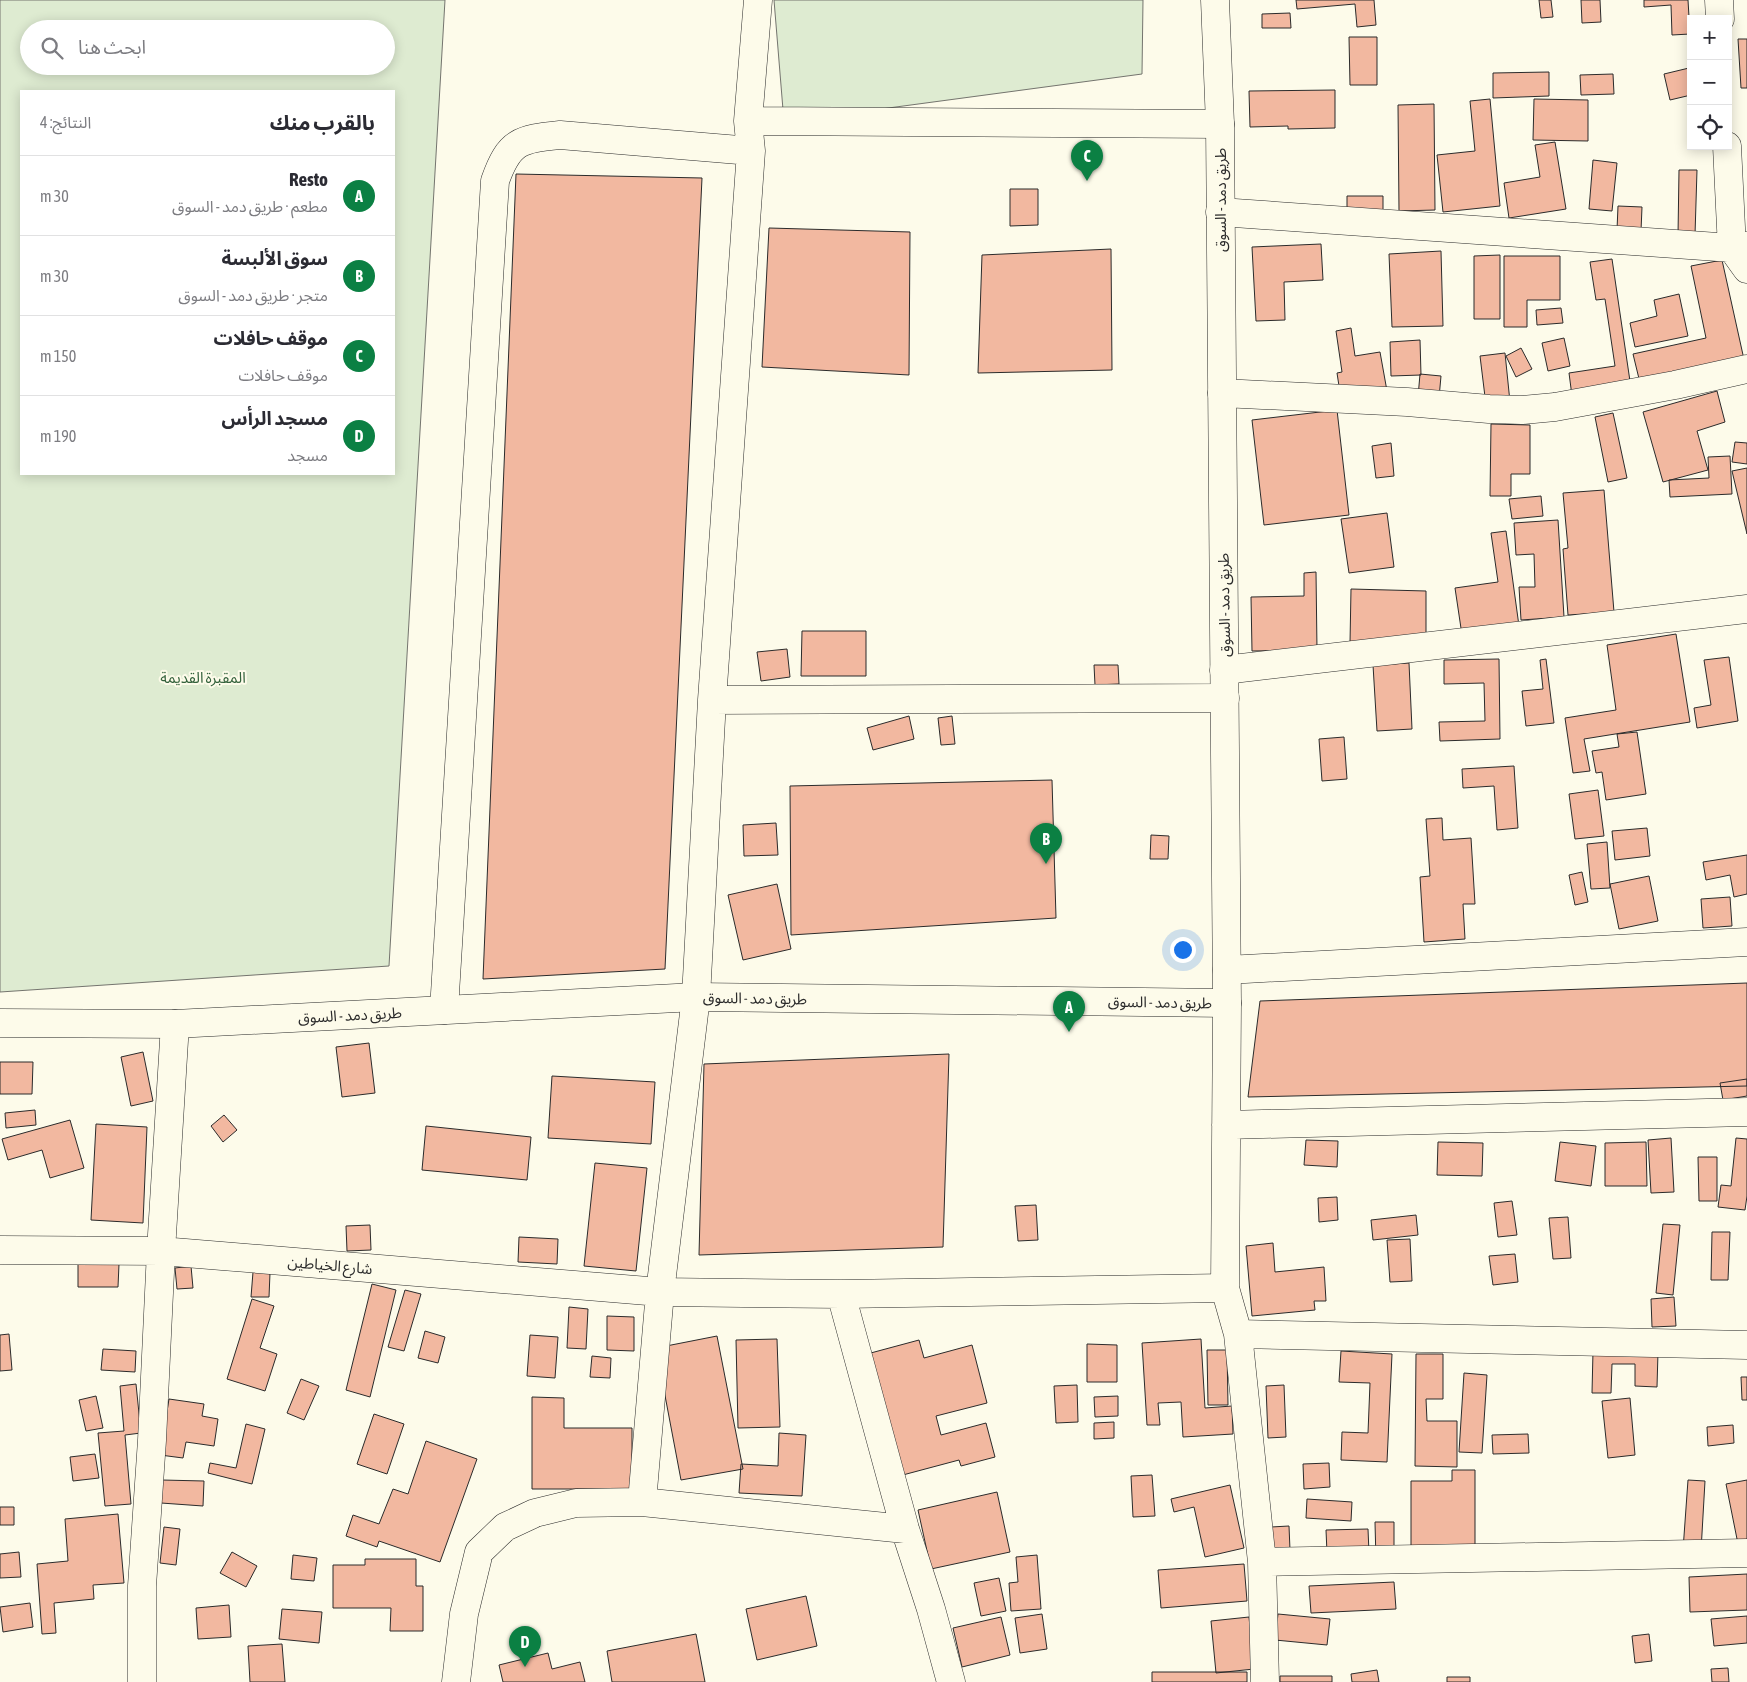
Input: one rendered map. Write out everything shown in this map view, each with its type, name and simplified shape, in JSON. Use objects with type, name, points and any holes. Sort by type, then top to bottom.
[{"type":"street","points":[[642,1502],[660,1292],[696,997],[712,700],[751,150],[748,121],[758,0]]},
{"type":"street","name":"طريق دمد - السوق","points":[[0,1023],[175,1024],[696,997],[1227,1003],[1220,124],[1215,0]]},
{"type":"street","points":[[1719,0],[1720,15]]},
{"type":"street","points":[[748,121],[1220,124]]},
{"type":"street","points":[[444,1010],[495,181],[502,162],[514,146],[536,138],[560,135],[751,150]]},
{"type":"street","points":[[1220,212],[1742,254],[1727,150]]},
{"type":"street","points":[[1222,393],[1407,402],[1489,410],[1522,410],[1555,407],[1675,385],[1747,369]]},
{"type":"street","points":[[1224,670],[1747,609]]},
{"type":"street","points":[[712,700],[1225,698]]},
{"type":"street","points":[[1227,970],[1747,942]]},
{"type":"street","points":[[1227,1003],[1225,1288],[1238,1334],[1262,1562],[1265,1682]]},
{"type":"street","points":[[142,1682],[142,1586],[175,1024]]},
{"type":"street","points":[[1226,1125],[1747,1112]]},
{"type":"street","name":"شارع الخياطين","points":[[0,1250],[161,1251],[660,1292],[842,1294],[1225,1288]]},
{"type":"street","points":[[842,1294],[904,1529],[931,1609],[950,1682]]},
{"type":"street","points":[[1238,1334],[1747,1345]]},
{"type":"street","points":[[456,1682],[464,1614],[480,1552],[505,1527],[535,1513],[576,1503],[642,1502],[904,1529]]},
{"type":"street","points":[[1262,1562],[1747,1554]]},
{"type":"green space","name":"المقبرة القديمة","points":[[0,0],[445,0],[389,966],[0,992]]},
{"type":"green space","points":[[774,0],[1143,0],[1142,74],[784,122]]},
{"type":"building","points":[[1296,0],[1374,0],[1376,25],[1357,27],[1355,4],[1297,9]]},
{"type":"building","points":[[1539,0],[1551,0],[1553,17],[1541,18]]},
{"type":"building","points":[[1581,0],[1600,0],[1601,22],[1582,23]]},
{"type":"building","points":[[1644,0],[1688,0],[1687,34],[1672,35],[1671,5],[1644,7]]},
{"type":"building","points":[[1290,13],[1291,28],[1262,28],[1262,14]]},
{"type":"building","points":[[1349,37],[1377,37],[1377,85],[1350,85]]},
{"type":"building","points":[[1738,39],[1747,39],[1747,88],[1741,88]]},
{"type":"building","points":[[1687,68],[1687,96],[1670,100],[1664,74]]},
{"type":"building","points":[[1549,72],[1549,96],[1493,98],[1493,73]]},
{"type":"building","points":[[1613,74],[1614,94],[1581,95],[1580,75]]},
{"type":"building","points":[[1335,90],[1335,128],[1288,129],[1288,126],[1250,127],[1249,91]]},
{"type":"building","points":[[1490,99],[1500,206],[1443,212],[1437,155],[1475,151],[1470,101]]},
{"type":"building","points":[[1534,99],[1588,100],[1588,141],[1533,140]]},
{"type":"building","points":[[1434,104],[1435,210],[1399,211],[1398,105]]},
{"type":"building","points":[[1555,142],[1566,209],[1509,218],[1504,183],[1540,177],[1535,145]]},
{"type":"building","points":[[1593,160],[1617,163],[1612,211],[1589,209]]},
{"type":"building","points":[[1679,170],[1697,170],[1695,235],[1678,235]]},
{"type":"building","points":[[516,174],[702,178],[665,969],[483,979]]},
{"type":"building","points":[[1010,189],[1038,189],[1038,225],[1010,226]]},
{"type":"building","points":[[1347,196],[1383,196],[1383,220],[1347,220]]},
{"type":"building","points":[[1618,206],[1642,207],[1641,231],[1617,230]]},
{"type":"building","points":[[769,228],[910,232],[909,375],[762,367]]},
{"type":"building","points":[[1321,244],[1323,280],[1284,282],[1285,320],[1256,321],[1252,247]]},
{"type":"building","points":[[1111,249],[1112,370],[978,373],[982,255]]},
{"type":"building","points":[[1441,251],[1443,326],[1392,327],[1389,254]]},
{"type":"building","points":[[1500,255],[1500,319],[1474,319],[1474,256]]},
{"type":"building","points":[[1504,256],[1560,256],[1560,300],[1527,300],[1527,327],[1504,327]]},
{"type":"building","points":[[1612,259],[1631,388],[1572,396],[1569,373],[1615,366],[1605,299],[1596,300],[1590,262]]},
{"type":"building","points":[[1722,260],[1745,364],[1641,387],[1633,354],[1706,338],[1691,266]]},
{"type":"building","points":[[1679,294],[1688,336],[1635,347],[1630,323],[1657,316],[1654,300]]},
{"type":"building","points":[[1561,308],[1563,323],[1537,325],[1536,310]]},
{"type":"building","points":[[1351,328],[1355,356],[1380,352],[1387,391],[1341,399],[1337,373],[1342,372],[1336,331]]},
{"type":"building","points":[[1564,338],[1570,366],[1548,371],[1542,343]]},
{"type":"building","points":[[1420,340],[1421,375],[1391,376],[1390,342]]},
{"type":"building","points":[[1521,348],[1532,369],[1516,377],[1506,356]]},
{"type":"building","points":[[1505,353],[1510,402],[1486,405],[1480,356]]},
{"type":"building","points":[[1420,374],[1441,376],[1439,398],[1418,397]]},
{"type":"building","points":[[1717,391],[1725,422],[1697,431],[1708,470],[1663,482],[1643,412]]},
{"type":"building","points":[[1337,410],[1349,515],[1264,525],[1252,420]]},
{"type":"building","points":[[1613,413],[1627,478],[1608,482],[1595,417]]},
{"type":"building","points":[[1491,424],[1530,425],[1530,474],[1511,474],[1511,496],[1490,496]]},
{"type":"building","points":[[1735,442],[1747,443],[1747,464],[1732,462]]},
{"type":"building","points":[[1391,443],[1394,476],[1376,478],[1372,446]]},
{"type":"building","points":[[1730,456],[1732,494],[1670,497],[1669,480],[1709,478],[1708,457]]},
{"type":"building","points":[[1747,468],[1747,534],[1732,471]]},
{"type":"building","points":[[1604,490],[1614,612],[1568,615],[1563,549],[1568,548],[1563,493]]},
{"type":"building","points":[[1541,496],[1543,516],[1512,519],[1509,499]]},
{"type":"building","points":[[1387,513],[1394,567],[1349,573],[1341,519]]},
{"type":"building","points":[[1558,520],[1564,617],[1521,620],[1519,587],[1535,587],[1534,554],[1516,555],[1514,523]]},
{"type":"building","points":[[1506,531],[1519,626],[1462,635],[1455,588],[1498,582],[1491,533]]},
{"type":"building","points":[[1316,572],[1317,650],[1252,651],[1251,597],[1304,596],[1304,573]]},
{"type":"building","points":[[1351,589],[1426,591],[1426,643],[1350,643]]},
{"type":"building","points":[[802,631],[866,631],[866,676],[801,676]]},
{"type":"building","points":[[1676,634],[1690,722],[1584,739],[1590,771],[1573,773],[1565,718],[1616,710],[1607,645]]},
{"type":"building","points":[[787,649],[790,677],[761,681],[757,652]]},
{"type":"building","points":[[1729,657],[1738,721],[1697,728],[1694,708],[1711,705],[1704,660]]},
{"type":"building","points":[[1499,659],[1500,739],[1440,741],[1439,722],[1485,721],[1484,683],[1444,684],[1444,660]]},
{"type":"building","points":[[1546,659],[1554,723],[1526,726],[1522,691],[1543,689],[1540,660]]},
{"type":"building","points":[[1409,663],[1412,729],[1377,731],[1373,665]]},
{"type":"building","points":[[1094,665],[1118,665],[1119,684],[1095,685]]},
{"type":"building","points":[[909,716],[914,739],[873,750],[867,728]]},
{"type":"building","points":[[952,716],[955,744],[941,745],[938,718]]},
{"type":"building","points":[[1637,732],[1646,794],[1606,800],[1602,772],[1596,773],[1592,751],[1619,747],[1617,734]]},
{"type":"building","points":[[1344,737],[1347,779],[1322,781],[1319,739]]},
{"type":"building","points":[[1514,766],[1518,828],[1497,830],[1494,786],[1463,788],[1462,769]]},
{"type":"building","points":[[1052,780],[1056,918],[791,935],[790,786]]},
{"type":"building","points":[[1598,790],[1604,836],[1575,839],[1569,794]]},
{"type":"building","points":[[1442,818],[1443,840],[1471,838],[1475,904],[1463,904],[1465,939],[1424,942],[1420,877],[1430,876],[1426,819]]},
{"type":"building","points":[[776,823],[778,855],[744,856],[743,825]]},
{"type":"building","points":[[1647,828],[1650,856],[1615,860],[1612,831]]},
{"type":"building","points":[[1151,835],[1169,836],[1168,859],[1150,859]]},
{"type":"building","points":[[1607,842],[1610,888],[1591,889],[1587,844]]},
{"type":"building","points":[[1747,855],[1747,894],[1734,897],[1730,875],[1706,880],[1703,862]]},
{"type":"building","points":[[1582,872],[1588,902],[1575,905],[1569,875]]},
{"type":"building","points":[[1649,876],[1658,921],[1619,929],[1610,884]]},
{"type":"building","points":[[777,884],[791,949],[743,960],[728,895]]},
{"type":"building","points":[[1730,897],[1732,926],[1703,928],[1701,899]]},
{"type":"building","points":[[1747,983],[1747,1086],[1248,1097],[1260,1001]]},
{"type":"building","points":[[369,1043],[375,1093],[342,1097],[336,1047]]},
{"type":"building","points":[[143,1052],[153,1101],[131,1106],[121,1057]]},
{"type":"building","points":[[949,1054],[943,1247],[699,1255],[704,1064]]},
{"type":"building","points":[[0,1062],[33,1062],[32,1094],[0,1094]]},
{"type":"building","points":[[552,1076],[655,1082],[651,1144],[548,1138]]},
{"type":"building","points":[[1747,1079],[1747,1096],[1723,1100],[1720,1083]]},
{"type":"building","points":[[35,1110],[36,1125],[6,1128],[5,1113]]},
{"type":"building","points":[[224,1115],[237,1130],[223,1142],[211,1126]]},
{"type":"building","points":[[70,1120],[84,1168],[50,1178],[42,1150],[8,1160],[2,1139]]},
{"type":"building","points":[[96,1124],[147,1127],[143,1223],[91,1220]]},
{"type":"building","points":[[426,1126],[531,1137],[527,1180],[422,1170]]},
{"type":"building","points":[[1671,1138],[1674,1192],[1651,1193],[1648,1140]]},
{"type":"building","points":[[1736,1138],[1747,1139],[1747,1196],[1745,1210],[1718,1207],[1721,1185],[1731,1186]]},
{"type":"building","points":[[1306,1140],[1338,1141],[1337,1167],[1304,1165]]},
{"type":"building","points":[[1438,1142],[1483,1143],[1482,1176],[1437,1175]]},
{"type":"building","points":[[1560,1142],[1596,1146],[1591,1186],[1555,1181]]},
{"type":"building","points":[[1646,1142],[1647,1186],[1605,1186],[1605,1143]]},
{"type":"building","points":[[1698,1157],[1717,1157],[1717,1201],[1699,1201]]},
{"type":"building","points":[[595,1163],[647,1168],[636,1271],[584,1266]]},
{"type":"building","points":[[1337,1197],[1338,1220],[1319,1222],[1318,1198]]},
{"type":"building","points":[[1512,1201],[1517,1235],[1498,1237],[1494,1203]]},
{"type":"building","points":[[1036,1205],[1038,1240],[1018,1241],[1015,1206]]},
{"type":"building","points":[[1416,1215],[1418,1235],[1373,1240],[1371,1220]]},
{"type":"building","points":[[1568,1217],[1571,1258],[1553,1259],[1549,1218]]},
{"type":"building","points":[[1663,1224],[1680,1225],[1673,1295],[1656,1293]]},
{"type":"building","points":[[370,1225],[371,1250],[347,1251],[346,1226]]},
{"type":"building","points":[[1712,1232],[1730,1232],[1728,1280],[1711,1280]]},
{"type":"building","points":[[519,1237],[558,1239],[557,1264],[518,1262]]},
{"type":"building","points":[[1410,1239],[1412,1281],[1390,1282],[1387,1240]]},
{"type":"building","points":[[1273,1243],[1275,1272],[1324,1267],[1326,1301],[1314,1301],[1315,1310],[1252,1316],[1246,1246]]},
{"type":"building","points":[[1515,1254],[1518,1282],[1493,1285],[1489,1256]]},
{"type":"building","points":[[78,1264],[119,1264],[118,1287],[78,1287]]},
{"type":"building","points":[[191,1266],[193,1288],[177,1289],[175,1268]]},
{"type":"building","points":[[253,1272],[270,1273],[269,1297],[251,1297]]},
{"type":"building","points":[[372,1284],[396,1290],[370,1397],[346,1390]]},
{"type":"building","points":[[405,1290],[421,1294],[404,1351],[388,1347]]},
{"type":"building","points":[[1674,1297],[1676,1326],[1652,1327],[1651,1299]]},
{"type":"building","points":[[252,1299],[274,1306],[260,1348],[277,1354],[265,1391],[227,1379]]},
{"type":"building","points":[[569,1307],[588,1309],[586,1349],[567,1348]]},
{"type":"building","points":[[607,1316],[634,1317],[634,1351],[607,1350]]},
{"type":"building","points":[[425,1331],[445,1337],[438,1363],[418,1358]]},
{"type":"building","points":[[9,1334],[12,1370],[0,1371],[0,1335]]},
{"type":"building","points":[[530,1335],[558,1337],[555,1378],[527,1376]]},
{"type":"building","points":[[717,1336],[743,1469],[681,1480],[656,1348]]},
{"type":"building","points":[[777,1339],[780,1427],[738,1428],[736,1340]]},
{"type":"building","points":[[1201,1339],[1205,1408],[1232,1406],[1233,1434],[1183,1437],[1181,1402],[1158,1403],[1160,1425],[1147,1425],[1142,1343]]},
{"type":"building","points":[[919,1340],[924,1358],[972,1345],[987,1403],[936,1416],[941,1435],[986,1423],[995,1457],[961,1466],[959,1460],[899,1476],[867,1354]]},
{"type":"building","points":[[1087,1344],[1117,1345],[1117,1382],[1087,1382]]},
{"type":"building","points":[[103,1349],[136,1351],[135,1372],[101,1370]]},
{"type":"building","points":[[1207,1350],[1227,1350],[1228,1405],[1208,1405]]},
{"type":"building","points":[[1341,1351],[1392,1354],[1387,1462],[1341,1460],[1342,1432],[1368,1433],[1370,1383],[1339,1382]]},
{"type":"building","points":[[1593,1351],[1658,1352],[1657,1387],[1635,1386],[1635,1364],[1612,1364],[1611,1393],[1592,1393]]},
{"type":"building","points":[[1416,1354],[1443,1354],[1443,1399],[1426,1399],[1427,1421],[1457,1421],[1457,1467],[1415,1466]]},
{"type":"building","points":[[592,1356],[611,1358],[610,1378],[590,1377]]},
{"type":"building","points":[[1464,1373],[1487,1375],[1482,1453],[1459,1452]]},
{"type":"building","points":[[1741,1377],[1747,1377],[1747,1400],[1742,1400]]},
{"type":"building","points":[[301,1379],[319,1386],[304,1420],[287,1413]]},
{"type":"building","points":[[136,1384],[141,1433],[125,1435],[131,1504],[105,1506],[98,1433],[124,1431],[120,1386]]},
{"type":"building","points":[[1077,1385],[1078,1422],[1056,1423],[1054,1386]]},
{"type":"building","points":[[1284,1385],[1286,1437],[1268,1438],[1266,1386]]},
{"type":"building","points":[[96,1396],[103,1428],[86,1431],[79,1400]]},
{"type":"building","points":[[1118,1396],[1118,1416],[1095,1417],[1094,1397]]},
{"type":"building","points":[[532,1397],[564,1398],[564,1428],[632,1428],[632,1489],[532,1489]]},
{"type":"building","points":[[1630,1398],[1635,1455],[1608,1458],[1602,1401]]},
{"type":"building","points":[[169,1399],[204,1404],[202,1416],[218,1419],[214,1446],[186,1442],[183,1458],[160,1455]]},
{"type":"building","points":[[374,1414],[404,1424],[387,1474],[357,1464]]},
{"type":"building","points":[[1114,1422],[1114,1438],[1094,1439],[1094,1423]]},
{"type":"building","points":[[246,1424],[265,1429],[252,1484],[208,1473],[210,1463],[236,1468]]},
{"type":"building","points":[[1733,1425],[1734,1443],[1708,1446],[1707,1427]]},
{"type":"building","points":[[779,1433],[806,1435],[802,1496],[739,1493],[741,1464],[778,1466]]},
{"type":"building","points":[[1528,1434],[1529,1453],[1493,1454],[1492,1435]]},
{"type":"building","points":[[426,1441],[477,1459],[440,1562],[379,1541],[377,1547],[346,1536],[353,1515],[379,1524],[393,1489],[408,1494]]},
{"type":"building","points":[[95,1454],[99,1478],[73,1481],[70,1457]]},
{"type":"building","points":[[1329,1463],[1330,1487],[1304,1489],[1303,1464]]},
{"type":"building","points":[[1452,1470],[1475,1470],[1475,1553],[1411,1553],[1411,1481],[1452,1481]]},
{"type":"building","points":[[1152,1475],[1155,1516],[1133,1517],[1131,1476]]},
{"type":"building","points":[[162,1480],[204,1481],[203,1506],[161,1503]]},
{"type":"building","points":[[1688,1480],[1705,1481],[1701,1551],[1683,1550]]},
{"type":"building","points":[[1747,1480],[1747,1548],[1739,1549],[1726,1484]]},
{"type":"building","points":[[1230,1485],[1244,1548],[1205,1557],[1194,1507],[1174,1512],[1171,1499]]},
{"type":"building","points":[[997,1492],[1010,1552],[931,1569],[918,1510]]},
{"type":"building","points":[[1307,1499],[1352,1502],[1351,1521],[1306,1518]]},
{"type":"building","points":[[0,1507],[14,1507],[14,1525],[0,1525]]},
{"type":"building","points":[[118,1514],[124,1583],[93,1585],[94,1599],[54,1603],[56,1633],[42,1634],[37,1564],[68,1561],[65,1519]]},
{"type":"building","points":[[1375,1522],[1394,1522],[1394,1561],[1376,1561]]},
{"type":"building","points":[[1289,1526],[1290,1550],[1273,1552],[1271,1527]]},
{"type":"building","points":[[164,1527],[180,1529],[176,1565],[160,1563]]},
{"type":"building","points":[[1368,1529],[1369,1553],[1327,1553],[1326,1530]]},
{"type":"building","points":[[19,1552],[21,1577],[0,1578],[0,1554]]},
{"type":"building","points":[[232,1552],[257,1566],[246,1587],[220,1573]]},
{"type":"building","points":[[293,1555],[317,1558],[314,1581],[291,1579]]},
{"type":"building","points":[[1037,1555],[1041,1609],[1011,1611],[1009,1583],[1018,1582],[1016,1557]]},
{"type":"building","points":[[365,1559],[416,1559],[416,1586],[423,1586],[423,1631],[390,1631],[391,1608],[333,1608],[333,1565],[365,1565]]},
{"type":"building","points":[[1244,1564],[1247,1601],[1161,1608],[1158,1570]]},
{"type":"building","points":[[1747,1574],[1747,1610],[1690,1612],[1689,1577]]},
{"type":"building","points":[[999,1578],[1006,1611],[981,1616],[974,1583]]},
{"type":"building","points":[[1394,1582],[1396,1609],[1311,1613],[1309,1586]]},
{"type":"building","points":[[806,1596],[817,1646],[757,1660],[746,1609]]},
{"type":"building","points":[[30,1603],[33,1627],[3,1632],[0,1607]]},
{"type":"building","points":[[229,1605],[231,1637],[198,1639],[196,1608]]},
{"type":"building","points":[[282,1609],[322,1612],[319,1643],[279,1639]]},
{"type":"building","points":[[1042,1614],[1047,1649],[1020,1653],[1015,1618]]},
{"type":"building","points":[[1278,1614],[1330,1619],[1327,1645],[1275,1640]]},
{"type":"building","points":[[1747,1616],[1747,1643],[1714,1646],[1711,1619]]},
{"type":"building","points":[[1001,1617],[1010,1655],[962,1667],[953,1628]]},
{"type":"building","points":[[1249,1617],[1254,1669],[1216,1673],[1211,1621]]},
{"type":"building","points":[[696,1634],[705,1682],[612,1682],[607,1651]]},
{"type":"building","points":[[1649,1634],[1652,1661],[1635,1663],[1632,1636]]},
{"type":"building","points":[[282,1644],[285,1682],[250,1682],[248,1646]]},
{"type":"building","points":[[548,1653],[552,1669],[580,1662],[585,1682],[503,1682],[499,1665]]},
{"type":"building","points":[[1728,1668],[1729,1682],[1712,1682],[1711,1669]]},
{"type":"building","points":[[1377,1670],[1379,1682],[1352,1682],[1351,1674]]},
{"type":"building","points":[[1152,1672],[1247,1672],[1247,1682],[1152,1682]]},
{"type":"building","points":[[1280,1676],[1332,1676],[1332,1682],[1280,1682]]},
{"type":"building","points":[[1447,1677],[1470,1677],[1470,1682],[1447,1682]]},
{"type":"place","name":"موقف حافلات","points":[[1087,181]]},
{"type":"place","name":"سوق الألبسة","points":[[1046,864]]},
{"type":"place","name":"Resto","points":[[1069,1032]]},
{"type":"place","name":"مسجد الرأس","points":[[525,1667]]}]
